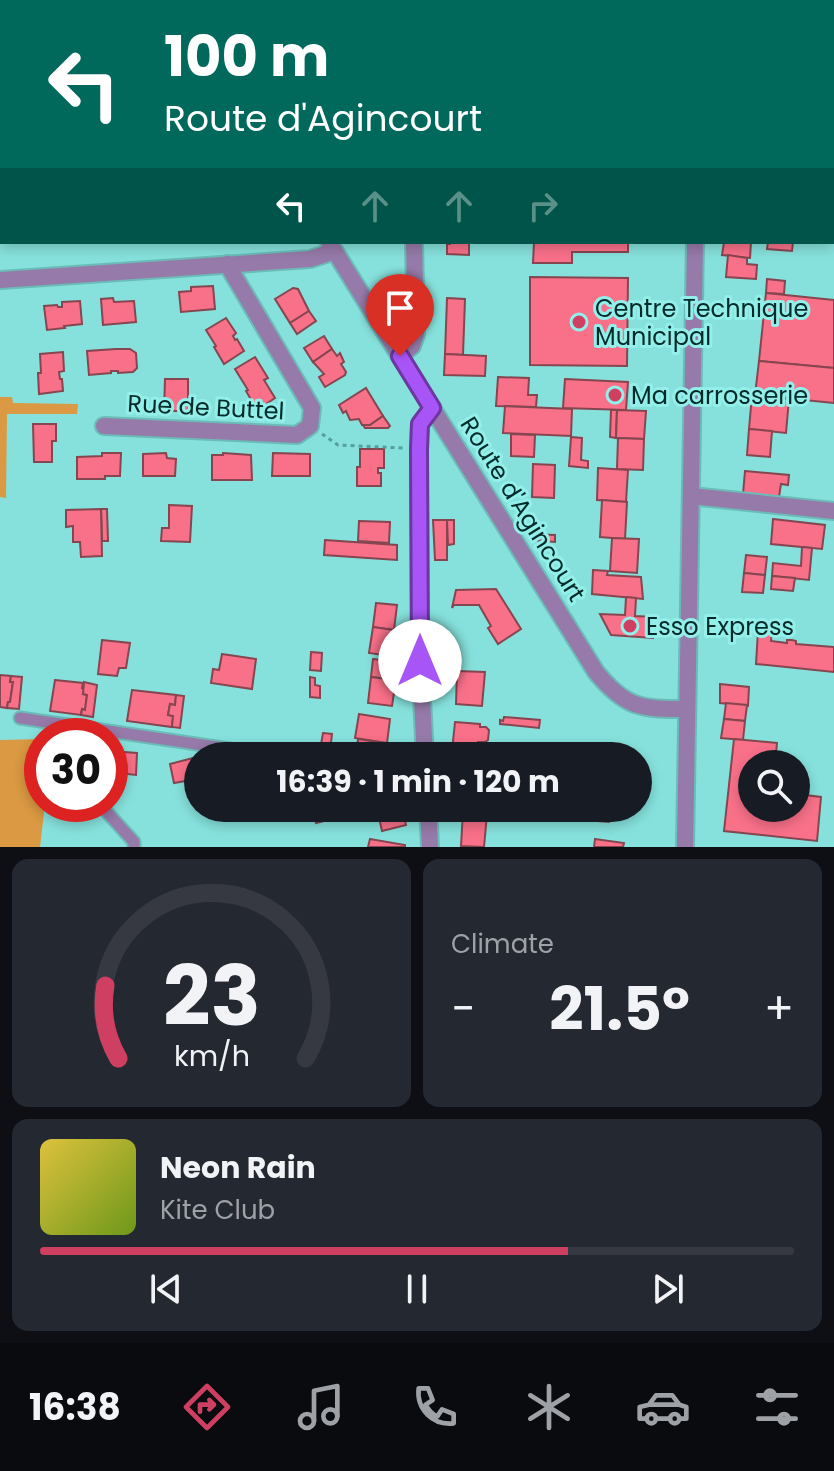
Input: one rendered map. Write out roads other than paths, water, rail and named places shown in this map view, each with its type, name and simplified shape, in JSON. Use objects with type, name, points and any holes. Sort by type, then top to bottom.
[{"type":"street","points":[[400,356],[412,346],[416,334],[414,244]]},
{"type":"street","points":[[685,847],[695,244]]},
{"type":"street","points":[[0,280],[310,259],[326,254],[331,246]]},
{"type":"street","name":"Route d'Agincourt","points":[[331,246],[604,681],[617,694],[640,707],[687,709]]},
{"type":"street","name":"Rue de Buttel","points":[[104,426],[297,435],[310,426],[312,408],[227,264]]},
{"type":"street","points":[[424,742],[420,661],[419,449],[420,424],[432,408]]},
{"type":"street","points":[[691,496],[834,511]]},
{"type":"street","points":[[429,822],[430,847]]},
{"type":"lane","points":[[20,718],[184,742]]},
{"type":"lane","points":[[116,822],[134,842],[134,847]]},
{"type":"place","name":"Centre Technique Municipal","points":[[579,322]]},
{"type":"place","name":"Ma carrosserie","points":[[615,395]]},
{"type":"place","name":"Esso Express","points":[[630,626]]}]
